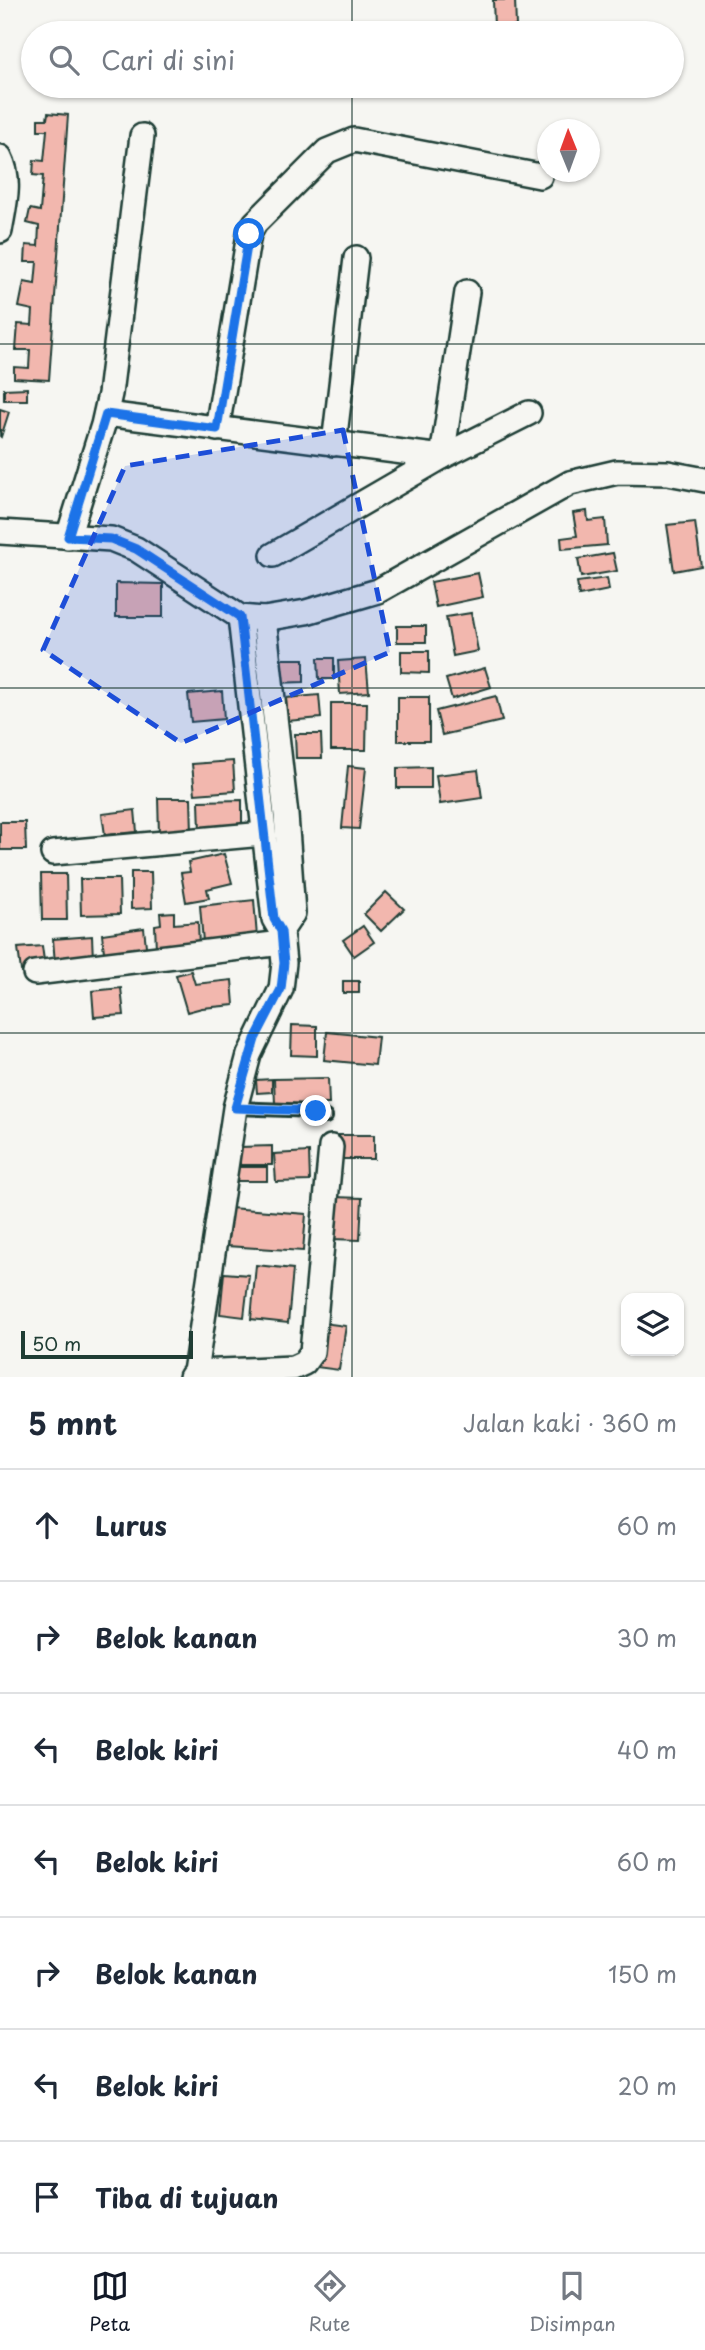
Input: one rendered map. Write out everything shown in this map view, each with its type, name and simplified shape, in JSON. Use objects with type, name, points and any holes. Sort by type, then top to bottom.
[{"type":"street","points":[[68,537],[106,414],[116,359],[142,136]]},
{"type":"street","points":[[217,429],[249,234],[255,223],[327,151],[354,140],[537,175]]},
{"type":"street","points":[[0,157],[7,184],[0,231]]},
{"type":"street","points":[[334,444],[356,258]]},
{"type":"street","points":[[442,457],[467,292]]},
{"type":"street","points":[[273,555],[442,457],[529,413]]},
{"type":"street","points":[[106,414],[442,457]]},
{"type":"street","points":[[0,532],[111,539],[136,549],[240,617],[264,619],[306,612],[378,591],[569,483],[617,471],[668,472],[705,480]]},
{"type":"street","points":[[240,617],[274,919],[281,937],[284,963],[281,989],[252,1047],[235,1108],[193,1375],[293,1368],[304,1363],[312,1352],[331,1147]]},
{"type":"street","points":[[264,619],[283,789],[293,914],[281,937]]},
{"type":"street","points":[[260,793],[283,789]]},
{"type":"street","points":[[53,853],[264,834]]},
{"type":"street","points":[[35,973],[281,937]]},
{"type":"lane","points":[[235,1108],[316,1111],[326,1116]]},
{"type":"highlighted area","points":[[343,430],[390,652],[181,743],[43,650],[125,466]]},
{"type":"building","points":[[493,0],[515,0],[516,21],[494,21]]},
{"type":"building","points":[[48,113],[68,115],[49,380],[14,378],[14,367],[29,368],[30,350],[16,350],[18,324],[32,325],[33,310],[19,307],[24,282],[35,284],[37,262],[25,262],[26,245],[38,246],[39,226],[27,223],[30,209],[40,211],[43,176],[33,175],[34,160],[44,161],[47,130],[38,130],[38,119],[47,119]]},
{"type":"building","points":[[27,388],[27,400],[4,400],[4,389]]},
{"type":"building","points":[[0,409],[9,412],[1,437],[0,436]]},
{"type":"building","points":[[587,511],[588,521],[605,519],[607,545],[562,549],[561,538],[577,536],[573,513]]},
{"type":"building","points":[[695,522],[701,566],[674,571],[667,525]]},
{"type":"building","points":[[613,553],[617,571],[581,577],[578,559]]},
{"type":"building","points":[[478,573],[483,597],[436,607],[431,582]]},
{"type":"building","points":[[607,578],[609,590],[579,596],[577,582]]},
{"type":"building","points":[[116,583],[163,584],[163,617],[116,617]]},
{"type":"building","points":[[471,613],[478,651],[453,656],[446,617]]},
{"type":"building","points":[[397,626],[426,626],[426,642],[397,642]]},
{"type":"building","points":[[401,651],[429,651],[429,673],[401,672]]},
{"type":"building","points":[[318,658],[334,658],[334,679],[319,679]]},
{"type":"building","points":[[275,659],[304,659],[304,682],[275,683]]},
{"type":"building","points":[[366,659],[369,692],[340,694],[338,661]]},
{"type":"building","points":[[485,668],[491,687],[452,699],[446,679]]},
{"type":"building","points":[[222,691],[224,719],[191,722],[188,694]]},
{"type":"building","points":[[319,695],[321,718],[287,721],[286,698]]},
{"type":"building","points":[[496,696],[502,721],[442,735],[436,711]]},
{"type":"building","points":[[398,697],[429,697],[429,741],[398,741]]},
{"type":"building","points":[[331,703],[367,703],[366,750],[331,750]]},
{"type":"building","points":[[295,734],[321,734],[322,758],[296,758]]},
{"type":"building","points":[[233,761],[235,791],[195,794],[192,764]]},
{"type":"building","points":[[348,766],[366,768],[359,829],[342,828]]},
{"type":"building","points":[[431,767],[431,788],[397,788],[397,768]]},
{"type":"building","points":[[478,770],[482,798],[440,804],[436,775]]},
{"type":"building","points":[[158,798],[191,798],[192,833],[159,834]]},
{"type":"building","points":[[242,800],[242,831],[200,832],[199,801]]},
{"type":"building","points":[[135,810],[137,832],[105,835],[102,814]]},
{"type":"building","points":[[0,822],[25,822],[26,850],[0,850]]},
{"type":"building","points":[[224,854],[232,883],[207,889],[209,898],[186,902],[181,873],[190,872],[188,862]]},
{"type":"building","points":[[131,872],[151,872],[152,908],[131,909]]},
{"type":"building","points":[[41,874],[66,874],[67,920],[42,920]]},
{"type":"building","points":[[80,879],[119,879],[120,914],[81,915]]},
{"type":"building","points":[[386,892],[404,909],[381,931],[364,914]]},
{"type":"building","points":[[254,900],[257,937],[203,942],[200,906]]},
{"type":"building","points":[[174,912],[174,924],[198,922],[199,947],[156,949],[155,925],[161,924],[160,913]]},
{"type":"building","points":[[363,926],[374,942],[354,956],[343,940]]},
{"type":"building","points":[[144,928],[147,955],[105,961],[102,934]]},
{"type":"building","points":[[92,936],[93,960],[55,963],[53,939]]},
{"type":"building","points":[[42,946],[45,968],[21,971],[18,948]]},
{"type":"building","points":[[191,971],[195,984],[232,980],[234,1005],[187,1012],[176,975]]},
{"type":"building","points":[[343,981],[359,981],[359,993],[343,993]]},
{"type":"building","points":[[121,988],[124,1015],[94,1017],[92,991]]},
{"type":"building","points":[[292,1025],[317,1026],[317,1056],[291,1055]]},
{"type":"building","points":[[327,1032],[378,1037],[375,1065],[324,1060]]},
{"type":"building","points":[[328,1078],[329,1104],[275,1104],[274,1079]]},
{"type":"building","points":[[272,1079],[272,1092],[257,1093],[256,1080]]},
{"type":"building","points":[[337,1135],[374,1135],[374,1159],[337,1159]]},
{"type":"building","points":[[272,1146],[272,1165],[240,1165],[240,1147]]},
{"type":"building","points":[[309,1152],[310,1181],[276,1182],[274,1154]]},
{"type":"building","points":[[233,1167],[267,1167],[267,1181],[233,1181]]},
{"type":"building","points":[[334,1197],[362,1198],[360,1240],[332,1239]]},
{"type":"building","points":[[230,1208],[306,1214],[303,1251],[227,1246]]},
{"type":"building","points":[[256,1265],[293,1269],[288,1323],[251,1319]]},
{"type":"building","points":[[224,1273],[249,1275],[244,1317],[220,1314]]},
{"type":"building","points":[[323,1323],[346,1326],[339,1370],[316,1367]]},
{"type":"route","points":[[249,234],[217,429],[106,414],[68,537],[111,539],[136,549],[240,617],[274,919],[281,931],[284,963],[281,989],[255,1039],[235,1108],[316,1111]]}]
